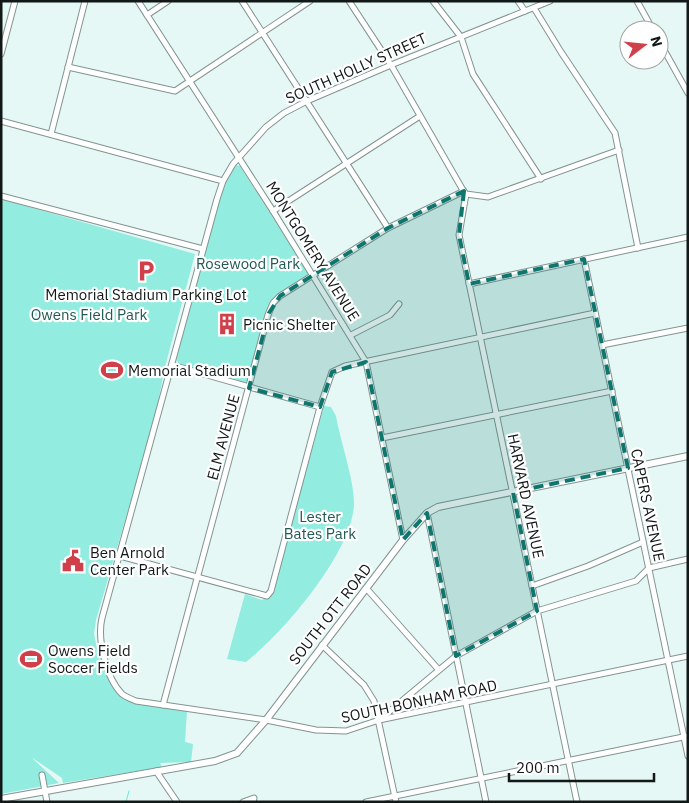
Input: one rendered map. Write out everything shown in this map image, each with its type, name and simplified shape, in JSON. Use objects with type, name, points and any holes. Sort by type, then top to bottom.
[{"type":"street","points":[[1,54],[15,1]]},
{"type":"street","points":[[50,134],[85,1]]},
{"type":"street","name":"MONTGOMERY AVENUE","points":[[138,1],[273,211],[366,362],[403,540]]},
{"type":"street","points":[[147,15],[168,1]]},
{"type":"street","points":[[242,1],[388,228]]},
{"type":"street","points":[[68,66],[175,91],[310,1]]},
{"type":"street","points":[[349,1],[391,65],[465,193],[488,197],[619,150]]},
{"type":"street","points":[[434,1],[461,37],[474,74],[541,179]]},
{"type":"street","points":[[518,1],[525,12]]},
{"type":"street","name":"SOUTH HOLLY STREET","points":[[125,696],[116,685],[106,661],[100,634],[223,181],[238,157],[266,127],[284,113],[307,101],[391,65],[550,1]]},
{"type":"street","points":[[637,1],[647,20]]},
{"type":"street","points":[[534,8],[560,52],[615,133],[638,248]]},
{"type":"street","points":[[669,59],[688,93]]},
{"type":"street","points":[[273,211],[420,116]]},
{"type":"street","points":[[1,121],[223,181]]},
{"type":"street","name":"ELM AVENUE","points":[[163,705],[273,303],[280,296],[388,228],[465,193]]},
{"type":"street","name":"HARVARD AVENUE","points":[[465,193],[459,235],[577,802]]},
{"type":"street","points":[[1,196],[203,249]]},
{"type":"street","points":[[470,284],[688,237]]},
{"type":"street","name":"CAPERS AVENUE","points":[[584,259],[648,568],[686,736],[688,756]]},
{"type":"street","points":[[351,335],[390,315],[399,304]]},
{"type":"street","points":[[120,556],[197,579],[268,596],[272,591],[320,406],[332,372],[366,362],[595,313]]},
{"type":"street","points":[[602,345],[688,328]]},
{"type":"street","points":[[172,365],[249,388],[320,406]]},
{"type":"street","points":[[382,438],[612,391]]},
{"type":"street","points":[[486,802],[426,513],[438,507],[688,456]]},
{"type":"street","name":"SOUTH OTT ROAD","points":[[1,798],[215,761],[237,753],[266,720],[403,540],[426,513]]},
{"type":"street","points":[[532,586],[588,566],[643,542]]},
{"type":"street","points":[[379,720],[438,669],[456,656],[537,611],[636,581],[648,568],[688,560]]},
{"type":"street","points":[[366,588],[438,669]]},
{"type":"street","points":[[322,645],[364,685],[374,701],[396,799]]},
{"type":"street","name":"SOUTH BONHAM ROAD","points":[[125,696],[163,705],[266,720],[316,730],[346,731],[379,720],[688,656]]},
{"type":"street","points":[[366,802],[396,799],[686,736]]},
{"type":"street","points":[[156,771],[176,802]]},
{"type":"street","points":[[42,774],[48,802]]},
{"type":"street","points":[[243,802],[253,800]]},
{"type":"highlighted area","points":[[464,191],[459,235],[469,284],[584,259],[628,468],[513,492],[537,611],[456,656],[427,513],[403,540],[366,362],[332,372],[320,407],[249,388],[269,313],[280,296],[388,228]]},
{"type":"green space","name":"Rosewood Park","points":[[236,165],[240,166],[308,273],[307,276],[270,301],[247,381],[244,383],[180,365],[176,360],[220,198],[229,175]]},
{"type":"green space","name":"Owens Field Park","points":[[1,199],[195,254],[165,367],[155,418],[96,620],[94,634],[97,649],[114,687],[121,697],[138,704],[187,711],[185,742],[193,744],[191,762],[160,763],[162,767],[63,783],[62,778],[31,757],[59,783],[1,794]]},
{"type":"green space","name":"Lester Bates Park","points":[[324,406],[331,407],[336,416],[350,473],[354,505],[350,525],[328,569],[313,591],[278,632],[246,662],[227,659],[245,594],[262,600],[272,594]]},
{"type":"waterway","points":[[126,802],[129,791]]},
{"type":"place","name":"Memorial Stadium Parking Lot","points":[[146,271]]},
{"type":"place","name":"Picnic Shelter","points":[[227,324]]},
{"type":"place","name":"Memorial Stadium","points":[[112,370]]},
{"type":"place","name":"Ben Arnold Center Park","points":[[73,561]]},
{"type":"place","name":"Owens Field Soccer Fields","points":[[31,659]]}]
